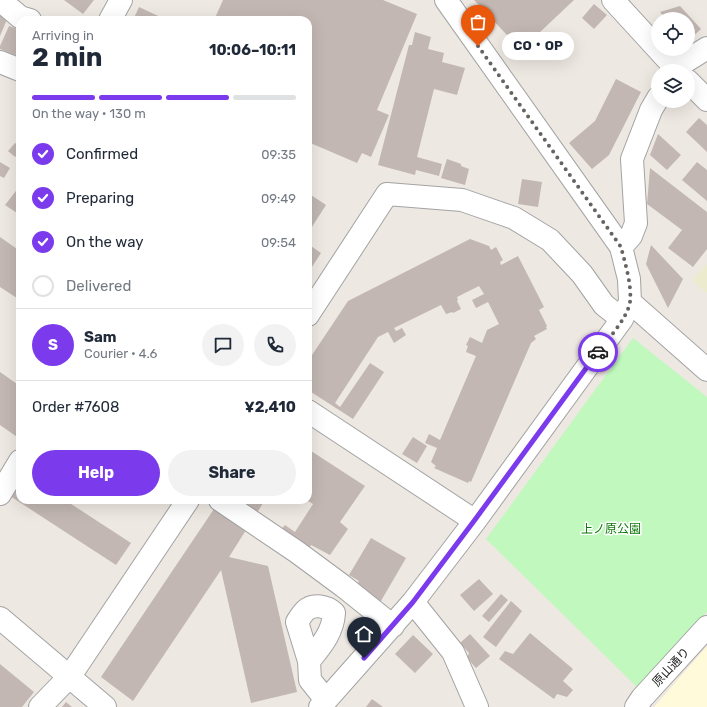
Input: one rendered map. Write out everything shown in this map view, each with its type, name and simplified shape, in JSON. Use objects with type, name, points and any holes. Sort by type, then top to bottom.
[{"type":"street","points":[[0,0],[19,16]]},
{"type":"street","points":[[112,16],[121,0]]},
{"type":"street","points":[[309,661],[310,680],[323,704],[413,602],[474,521],[626,310],[629,279],[621,247],[446,0]]},
{"type":"street","points":[[614,0],[670,64]]},
{"type":"street","points":[[688,64],[707,48]]},
{"type":"street","points":[[0,62],[16,68]]},
{"type":"street","points":[[695,89],[707,100]]},
{"type":"street","points":[[621,247],[631,236],[636,223],[632,159],[652,108]]},
{"type":"street","points":[[312,309],[387,194],[462,200],[514,218],[550,240],[582,274],[604,305],[626,310],[707,370]]},
{"type":"street","points":[[312,414],[474,521]]},
{"type":"street","points":[[0,494],[16,468]]},
{"type":"street","points":[[40,707],[70,676],[185,504]]},
{"type":"street","points":[[226,504],[297,552],[343,586],[392,626]]},
{"type":"street","points":[[413,602],[453,652],[477,707]]},
{"type":"street","points":[[0,618],[105,707]]},
{"type":"street","name":"原山通り","points":[[636,707],[642,698],[707,627]]},
{"type":"shaded area","points":[[707,264],[707,293],[692,280]]},
{"type":"shaded area","points":[[707,646],[707,707],[654,707]]},
{"type":"green space","name":"上ノ原公園","points":[[633,338],[707,397],[707,612],[680,639],[639,689],[486,539]]},
{"type":"building","points":[[64,0],[94,0],[83,14]]},
{"type":"building","points":[[223,0],[383,0],[417,14],[377,110],[389,115],[371,157],[362,153],[357,163],[312,144],[312,16],[216,16]]},
{"type":"building","points":[[474,0],[574,0],[521,50]]},
{"type":"building","points":[[594,4],[607,15],[594,29],[582,18]]},
{"type":"building","points":[[680,6],[685,12],[660,12]]},
{"type":"building","points":[[139,7],[158,16],[135,16]]},
{"type":"building","points":[[0,11],[8,17],[0,36]]},
{"type":"building","points":[[695,22],[701,29],[695,35]]},
{"type":"building","points":[[9,26],[16,29],[16,55],[0,49]]},
{"type":"building","points":[[415,32],[431,37],[428,49],[444,53],[442,62],[465,68],[457,95],[434,89],[417,157],[442,164],[439,176],[416,170],[415,175],[378,165],[409,45],[412,45]]},
{"type":"building","points":[[616,79],[641,92],[609,155],[592,169],[569,143],[595,121]]},
{"type":"building","points":[[699,118],[707,125],[707,152],[686,132]]},
{"type":"building","points":[[658,134],[681,155],[667,170],[650,155]]},
{"type":"building","points":[[15,143],[16,144],[15,157],[8,151]]},
{"type":"building","points":[[447,159],[461,164],[461,166],[469,169],[465,185],[441,178]]},
{"type":"building","points":[[0,162],[10,168],[4,178],[0,176]]},
{"type":"building","points":[[697,162],[707,170],[707,201],[682,180]]},
{"type":"building","points":[[650,168],[707,212],[707,249],[693,267],[668,248],[682,230],[647,204]]},
{"type":"building","points":[[522,179],[542,182],[538,207],[518,204]]},
{"type":"building","points":[[16,191],[16,212],[5,205]]},
{"type":"building","points":[[312,196],[326,205],[312,227]]},
{"type":"building","points":[[0,237],[16,248],[16,297],[0,287]]},
{"type":"building","points":[[470,239],[489,246],[491,250],[496,247],[503,260],[500,262],[501,265],[518,256],[544,307],[539,310],[547,329],[534,336],[536,339],[531,343],[471,482],[469,481],[468,483],[434,468],[436,466],[431,462],[437,448],[425,443],[429,434],[440,440],[476,356],[466,352],[468,346],[466,345],[470,337],[482,343],[487,330],[499,324],[488,302],[476,308],[472,300],[484,294],[479,286],[457,297],[457,301],[461,309],[453,313],[446,314],[441,305],[394,328],[396,331],[402,328],[406,335],[394,343],[388,332],[378,337],[335,403],[340,407],[370,363],[384,372],[353,419],[312,393],[312,355],[348,301]]},
{"type":"building","points":[[651,245],[683,279],[668,308],[646,264]]},
{"type":"building","points":[[312,247],[321,253],[312,267]]},
{"type":"building","points":[[0,372],[16,383],[16,436],[0,425]]},
{"type":"building","points":[[413,437],[427,446],[417,463],[402,454]]},
{"type":"building","points":[[312,452],[365,486],[340,522],[348,529],[330,555],[311,545],[301,563],[270,542],[285,525],[295,532],[313,504]]},
{"type":"building","points":[[16,481],[16,500],[7,494]]},
{"type":"building","points":[[22,504],[71,504],[131,543],[116,565]]},
{"type":"building","points":[[217,504],[262,504],[229,557],[268,566],[297,692],[251,703],[221,570],[133,701],[101,677]]},
{"type":"building","points":[[371,538],[406,558],[378,606],[353,591],[359,581],[349,575]]},
{"type":"building","points":[[479,579],[493,594],[474,611],[460,595]]},
{"type":"building","points":[[501,594],[508,600],[489,622],[482,616]]},
{"type":"building","points":[[511,601],[522,611],[496,647],[483,637]]},
{"type":"building","points":[[530,633],[573,669],[563,681],[573,690],[567,697],[557,694],[554,699],[499,659],[505,651],[513,654]]},
{"type":"building","points":[[470,634],[490,656],[476,668],[467,658],[469,653],[460,643]]},
{"type":"building","points":[[413,635],[433,654],[415,673],[395,654]]},
{"type":"building","points":[[0,664],[34,692],[22,707],[0,707]]},
{"type":"building","points":[[372,699],[383,707],[366,707]]},
{"type":"building","points":[[66,702],[72,707],[62,707]]},
{"type":"way so far","points":[[478,46],[621,247],[629,279],[630,302],[622,319],[598,352]]},
{"type":"place","name":"CO・OP","points":[[478,46]]},
{"type":"route","points":[[364,658],[413,602],[598,352]]}]
